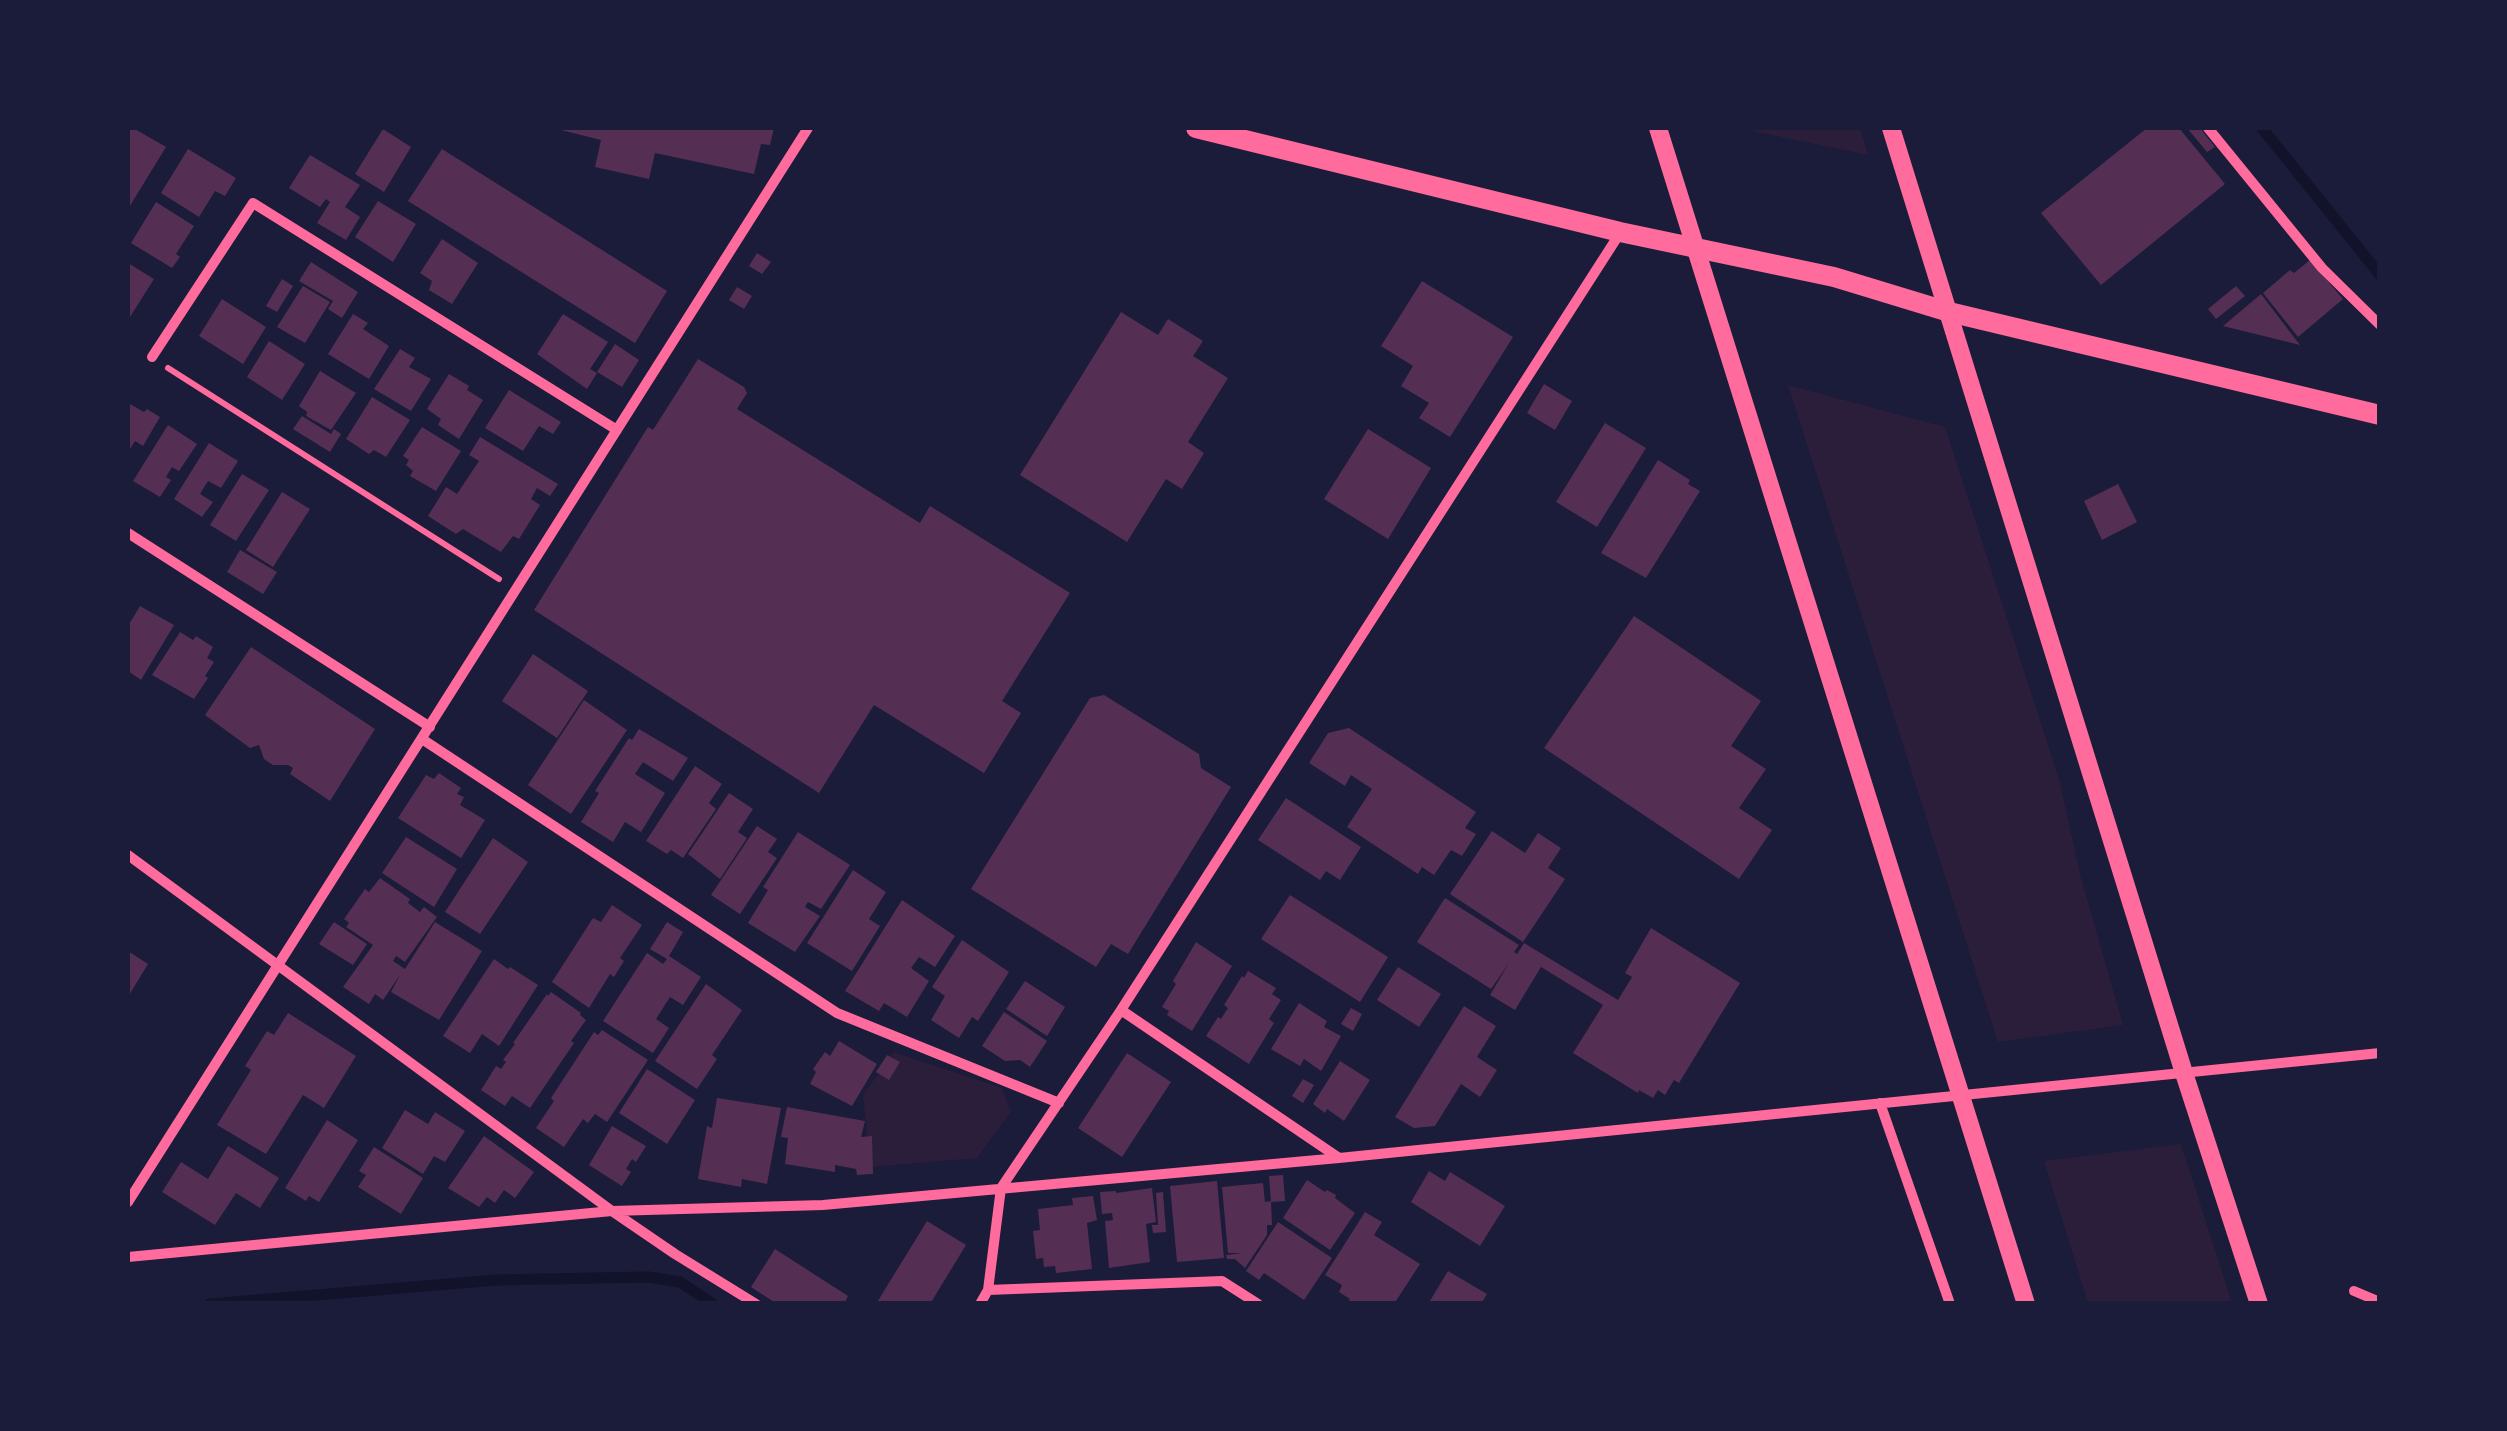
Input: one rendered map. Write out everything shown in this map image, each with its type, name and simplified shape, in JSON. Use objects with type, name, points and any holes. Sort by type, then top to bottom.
[{"type":"main road","points":[[1196,128],[1620,232],[1834,277],[1949,312],[2380,415]]},
{"type":"street","points":[[128,1202],[808,128]]},
{"type":"street","points":[[1658,128],[2026,1304]]},
{"type":"street","points":[[1891,128],[2259,1304]]},
{"type":"street","points":[[2208,128],[2322,268],[2380,325]]},
{"type":"street","points":[[152,357],[253,202],[617,430]]},
{"type":"street","points":[[980,1304],[988,1290],[1001,1188],[1121,1010],[1620,232]]},
{"type":"street","points":[[128,533],[430,727]]},
{"type":"street","points":[[422,739],[836,1013],[1059,1102]]},
{"type":"street","points":[[128,855],[612,1211],[756,1304]]},
{"type":"street","points":[[1121,1010],[1339,1158]]},
{"type":"street","points":[[128,1257],[612,1211],[824,1205],[1339,1158],[2380,1052]]},
{"type":"street","points":[[1880,1102],[1950,1304]]},
{"type":"street","points":[[988,1290],[1222,1281],[1258,1304]]},
{"type":"street","points":[[2354,1291],[2380,1302]]},
{"type":"path","points":[[152,357],[494,578],[519,586]]},
{"type":"shaded area","points":[[1738,128],[1860,128],[1868,155]]},
{"type":"shaded area","points":[[1788,385],[1945,427],[2060,782],[2080,874],[2123,1025],[1998,1042]]},
{"type":"shaded area","points":[[894,1052],[1002,1088],[1011,1112],[977,1158],[870,1167],[863,1095]]},
{"type":"shaded area","points":[[2181,1144],[2232,1303],[2088,1303],[2044,1161]]},
{"type":"building","points":[[128,128],[166,147],[128,209]]},
{"type":"building","points":[[553,128],[774,128],[770,145],[761,144],[754,174],[655,153],[649,179],[595,167],[601,140]]},
{"type":"building","points":[[2147,128],[2179,128],[2225,184],[2101,285],[2041,213]]},
{"type":"building","points":[[2187,128],[2200,128],[2215,147],[2207,152]]},
{"type":"building","points":[[383,129],[411,147],[384,192],[355,174]]},
{"type":"building","points":[[188,149],[236,178],[225,196],[215,191],[199,217],[161,193]]},
{"type":"building","points":[[442,149],[667,291],[635,343],[408,201]]},
{"type":"building","points":[[310,155],[360,185],[345,207],[360,217],[346,240],[317,223],[330,202],[326,199],[320,207],[289,188]]},
{"type":"building","points":[[378,201],[416,224],[393,262],[355,237]]},
{"type":"building","points":[[156,202],[194,226],[172,268],[131,243]]},
{"type":"building","points":[[442,239],[478,263],[452,304],[429,290],[432,281],[420,273]]},
{"type":"building","points":[[757,253],[771,262],[762,274],[749,266]]},
{"type":"building","points":[[2310,260],[2343,299],[2298,337],[2263,293],[2290,270],[2294,273]]},
{"type":"building","points":[[311,262],[358,292],[342,318],[328,309],[333,301],[299,281]]},
{"type":"building","points":[[128,263],[154,279],[130,317],[128,316]]},
{"type":"building","points":[[282,279],[293,286],[277,312],[266,306]]},
{"type":"building","points":[[1422,281],[1513,337],[1450,437],[1419,418],[1429,403],[1401,386],[1413,366],[1381,346]]},
{"type":"building","points":[[303,286],[330,302],[305,343],[277,327]]},
{"type":"building","points":[[2236,286],[2245,296],[2216,319],[2208,309]]},
{"type":"building","points":[[737,287],[752,296],[744,309],[729,300]]},
{"type":"building","points":[[2261,294],[2300,345],[2223,326]]},
{"type":"building","points":[[222,299],[266,327],[243,364],[199,336]]},
{"type":"building","points":[[1121,312],[1158,335],[1168,319],[1203,341],[1193,356],[1228,378],[1188,442],[1204,453],[1182,489],[1166,479],[1127,542],[1020,475]]},
{"type":"building","points":[[353,314],[368,323],[363,329],[389,346],[369,379],[328,354]]},
{"type":"building","points":[[563,314],[608,342],[590,369],[597,373],[587,389],[537,354]]},
{"type":"building","points":[[269,341],[305,364],[282,400],[247,377]]},
{"type":"building","points":[[615,344],[639,360],[622,387],[597,372]]},
{"type":"building","points":[[400,349],[415,358],[409,367],[431,379],[411,411],[374,389]]},
{"type":"building","points":[[698,359],[744,387],[747,393],[737,409],[920,523],[930,506],[1070,593],[1002,701],[1021,713],[984,773],[874,705],[819,793],[534,610],[648,427],[653,430]]},
{"type":"building","points":[[320,371],[356,393],[331,430],[306,416],[307,412],[299,406]]},
{"type":"building","points":[[449,374],[483,400],[459,439],[438,425],[441,419],[427,409]]},
{"type":"building","points":[[1544,384],[1572,401],[1555,430],[1527,413]]},
{"type":"building","points":[[509,390],[561,422],[553,434],[539,426],[523,451],[485,428]]},
{"type":"building","points":[[372,397],[410,420],[386,457],[374,450],[369,454],[346,439]]},
{"type":"building","points":[[128,403],[160,417],[143,446],[135,441],[128,452]]},
{"type":"building","points":[[302,416],[331,434],[334,429],[341,434],[330,452],[293,429]]},
{"type":"building","points":[[1605,423],[1646,448],[1597,527],[1556,502]]},
{"type":"building","points":[[168,425],[197,444],[179,471],[172,467],[166,477],[171,480],[160,497],[133,481]]},
{"type":"building","points":[[422,427],[461,451],[436,491],[410,476],[413,471],[403,456]]},
{"type":"building","points":[[1368,429],[1431,468],[1388,539],[1324,499]]},
{"type":"building","points":[[480,437],[558,484],[550,496],[537,488],[531,499],[540,505],[519,539],[513,536],[501,552],[463,529],[456,534],[428,516],[446,487],[457,494],[479,461],[469,455]]},
{"type":"building","points":[[209,443],[238,461],[221,488],[208,481],[200,494],[213,502],[202,517],[174,499]]},
{"type":"building","points":[[1658,460],[1700,491],[1646,578],[1601,553]]},
{"type":"building","points":[[242,474],[269,490],[236,541],[210,525]]},
{"type":"building","points":[[2118,484],[2137,522],[2102,540],[2084,501]]},
{"type":"building","points":[[282,492],[310,509],[273,567],[246,550]]},
{"type":"building","points":[[240,550],[277,572],[263,594],[227,572]]},
{"type":"building","points":[[140,606],[174,625],[141,680],[128,671],[128,626]]},
{"type":"building","points":[[1634,616],[1761,701],[1731,746],[1766,769],[1739,808],[1772,830],[1739,879],[1544,748]]},
{"type":"building","points":[[180,632],[213,647],[207,658],[214,662],[194,699],[152,675]]},
{"type":"building","points":[[251,647],[375,729],[330,801],[290,774],[293,768],[273,765],[264,759],[259,745],[250,748],[205,715]]},
{"type":"building","points":[[533,654],[588,691],[557,738],[502,701]]},
{"type":"building","points":[[1104,695],[1199,754],[1201,768],[1231,787],[1128,954],[1111,944],[1096,967],[971,889],[1090,698]]},
{"type":"building","points":[[584,700],[627,730],[571,814],[528,785]]},
{"type":"building","points":[[1349,728],[1476,812],[1465,828],[1476,834],[1462,856],[1451,850],[1434,875],[1422,867],[1418,874],[1347,827],[1372,789],[1351,775],[1345,786],[1309,763],[1328,733]]},
{"type":"building","points":[[639,729],[688,758],[673,781],[643,762],[635,774],[665,793],[641,832],[625,822],[613,842],[581,822],[599,793],[595,791]]},
{"type":"building","points":[[695,766],[722,784],[709,803],[716,809],[683,858],[671,850],[667,854],[646,841]]},
{"type":"building","points":[[439,773],[461,788],[457,794],[464,797],[460,805],[485,820],[461,858],[398,818],[426,775],[434,779]]},
{"type":"building","points":[[729,793],[753,809],[738,832],[747,838],[720,879],[688,854]]},
{"type":"building","points":[[1286,798],[1361,847],[1340,880],[1326,871],[1320,880],[1258,840]]},
{"type":"building","points":[[757,826],[777,839],[768,852],[777,858],[740,914],[711,895]]},
{"type":"building","points":[[1492,831],[1525,853],[1538,833],[1561,848],[1548,868],[1565,879],[1523,942],[1450,894]]},
{"type":"building","points":[[798,832],[850,865],[821,909],[808,902],[805,907],[820,916],[795,952],[748,923],[768,890],[763,887]]},
{"type":"building","points":[[406,837],[457,869],[434,907],[382,873]]},
{"type":"building","points":[[493,838],[528,862],[480,934],[445,912]]},
{"type":"building","points":[[853,870],[886,892],[869,919],[880,926],[852,971],[807,943]]},
{"type":"building","points":[[380,878],[410,899],[408,903],[420,912],[424,907],[437,917],[405,962],[396,956],[393,961],[405,969],[435,922],[482,951],[439,1020],[391,992],[400,975],[383,1000],[375,994],[369,1004],[343,987],[373,945],[346,927],[349,923],[344,919],[365,889],[369,892]]},
{"type":"building","points":[[1290,895],[1388,957],[1360,1002],[1261,939]]},
{"type":"building","points":[[1445,898],[1519,945],[1514,952],[1517,954],[1524,943],[1618,1000],[1632,977],[1625,973],[1651,928],[1740,983],[1679,1083],[1674,1080],[1665,1095],[1658,1090],[1653,1098],[1573,1053],[1603,1005],[1541,967],[1515,1010],[1490,995],[1509,963],[1491,989],[1417,942]]},
{"type":"building","points":[[902,900],[955,936],[935,967],[919,957],[911,968],[929,981],[907,1017],[884,1003],[879,1011],[845,991]]},
{"type":"building","points":[[612,905],[642,925],[620,958],[624,961],[614,977],[610,974],[589,1008],[552,982],[593,918],[601,922]]},
{"type":"building","points":[[334,922],[367,944],[353,965],[319,944]]},
{"type":"building","points":[[667,922],[683,932],[669,956],[701,977],[683,1005],[670,997],[656,1019],[669,1028],[653,1053],[603,1021],[647,953],[663,964],[667,959],[650,949]]},
{"type":"building","points":[[962,940],[1009,972],[978,1021],[972,1017],[959,1038],[931,1020],[945,996],[932,987]]},
{"type":"building","points":[[1196,942],[1232,966],[1192,1031],[1167,1015],[1169,1011],[1162,1007]]},
{"type":"building","points":[[128,951],[148,964],[128,997]]},
{"type":"building","points":[[494,959],[538,985],[499,1046],[482,1034],[470,1053],[443,1036]]},
{"type":"building","points":[[1398,967],[1441,994],[1419,1027],[1377,1000]]},
{"type":"building","points":[[1248,971],[1276,988],[1272,994],[1281,1000],[1269,1019],[1274,1023],[1249,1064],[1206,1036],[1218,1017],[1221,1019],[1228,1008],[1224,1005]]},
{"type":"building","points":[[1025,981],[1065,1007],[1047,1036],[1006,1009]]},
{"type":"building","points":[[706,984],[742,1010],[712,1055],[717,1059],[697,1089],[655,1061]]},
{"type":"building","points":[[551,992],[586,1020],[530,1108],[512,1096],[505,1106],[481,1090],[496,1066],[501,1069],[506,1062],[503,1060],[513,1043]]},
{"type":"building","points":[[1299,1003],[1327,1021],[1324,1027],[1341,1036],[1321,1071],[1304,1059],[1300,1066],[1271,1049]]},
{"type":"building","points":[[1464,1006],[1496,1026],[1477,1057],[1497,1070],[1480,1097],[1461,1084],[1435,1126],[1414,1128],[1395,1117]]},
{"type":"building","points":[[1351,1008],[1362,1014],[1353,1031],[1341,1024]]},
{"type":"building","points":[[1004,1012],[1047,1041],[1030,1067],[1020,1060],[1005,1061],[982,1046]]},
{"type":"building","points":[[288,1013],[356,1056],[324,1108],[303,1095],[266,1154],[217,1125],[251,1070],[245,1066],[267,1031],[274,1035]]},
{"type":"building","points":[[602,1030],[648,1060],[607,1122],[595,1114],[588,1123],[583,1119],[564,1147],[536,1128],[594,1032],[598,1035]]},
{"type":"building","points":[[839,1041],[877,1064],[852,1106],[810,1084],[816,1072],[813,1069],[825,1052],[830,1056]]},
{"type":"building","points":[[1127,1053],[1171,1082],[1122,1157],[1078,1128]]},
{"type":"building","points":[[887,1055],[900,1062],[889,1080],[876,1072]]},
{"type":"building","points":[[1340,1061],[1370,1080],[1344,1121],[1313,1104]]},
{"type":"building","points":[[647,1069],[695,1100],[667,1144],[619,1113]]},
{"type":"building","points":[[1303,1079],[1314,1085],[1303,1103],[1292,1096]]},
{"type":"building","points":[[717,1098],[781,1108],[767,1184],[742,1179],[741,1187],[698,1179],[707,1126],[712,1128]]},
{"type":"building","points":[[787,1107],[865,1121],[861,1137],[872,1136],[873,1174],[857,1175],[856,1169],[835,1165],[835,1172],[785,1164],[788,1138],[781,1137]]},
{"type":"building","points":[[405,1110],[428,1124],[435,1112],[465,1131],[445,1162],[434,1156],[423,1174],[382,1148]]},
{"type":"building","points":[[327,1120],[358,1140],[319,1202],[309,1196],[306,1201],[285,1188]]},
{"type":"building","points":[[612,1126],[646,1146],[626,1169],[631,1172],[622,1186],[589,1165]]},
{"type":"building","points":[[484,1136],[534,1172],[515,1198],[504,1190],[495,1203],[487,1197],[479,1207],[448,1188]]},
{"type":"building","points":[[228,1146],[279,1178],[260,1208],[236,1193],[215,1225],[162,1192],[181,1162],[208,1179]]},
{"type":"building","points":[[374,1147],[423,1178],[401,1214],[358,1187],[366,1175],[359,1171]]},
{"type":"building","points":[[1429,1171],[1445,1181],[1450,1172],[1505,1206],[1480,1246],[1411,1202]]},
{"type":"building","points":[[1283,1175],[1285,1201],[1271,1202],[1269,1176]]},
{"type":"building","points":[[1307,1180],[1336,1195],[1355,1213],[1330,1250],[1283,1218]]},
{"type":"building","points":[[1217,1181],[1224,1258],[1177,1262],[1170,1186]]},
{"type":"building","points":[[1263,1183],[1265,1202],[1271,1201],[1272,1225],[1267,1225],[1267,1235],[1245,1268],[1235,1259],[1227,1259],[1226,1255],[1242,1253],[1228,1253],[1222,1187]]},
{"type":"building","points":[[1152,1188],[1156,1222],[1146,1224],[1150,1262],[1109,1268],[1105,1221],[1113,1220],[1112,1213],[1102,1214],[1100,1192]]},
{"type":"building","points":[[1163,1192],[1166,1232],[1153,1233],[1152,1225],[1158,1225],[1156,1193]]},
{"type":"building","points":[[1093,1196],[1097,1220],[1087,1223],[1092,1269],[1056,1273],[1055,1266],[1044,1267],[1043,1258],[1036,1259],[1033,1231],[1040,1230],[1038,1209],[1073,1205],[1072,1198]]},
{"type":"building","points":[[1365,1212],[1382,1222],[1374,1235],[1420,1264],[1394,1304],[1347,1304],[1350,1299],[1339,1292],[1342,1285],[1325,1275]]},
{"type":"building","points":[[927,1221],[966,1245],[930,1304],[876,1304]]},
{"type":"building","points":[[1278,1222],[1332,1258],[1304,1300],[1264,1273],[1259,1280],[1246,1271]]},
{"type":"building","points":[[775,1249],[848,1296],[844,1304],[777,1304],[751,1287]]},
{"type":"building","points":[[1448,1271],[1487,1294],[1481,1304],[1428,1304]]},
{"type":"waterway","points":[[2262,128],[2380,275]]},
{"type":"waterway","points":[[210,1304],[497,1280],[648,1277],[680,1282],[713,1304]]}]
